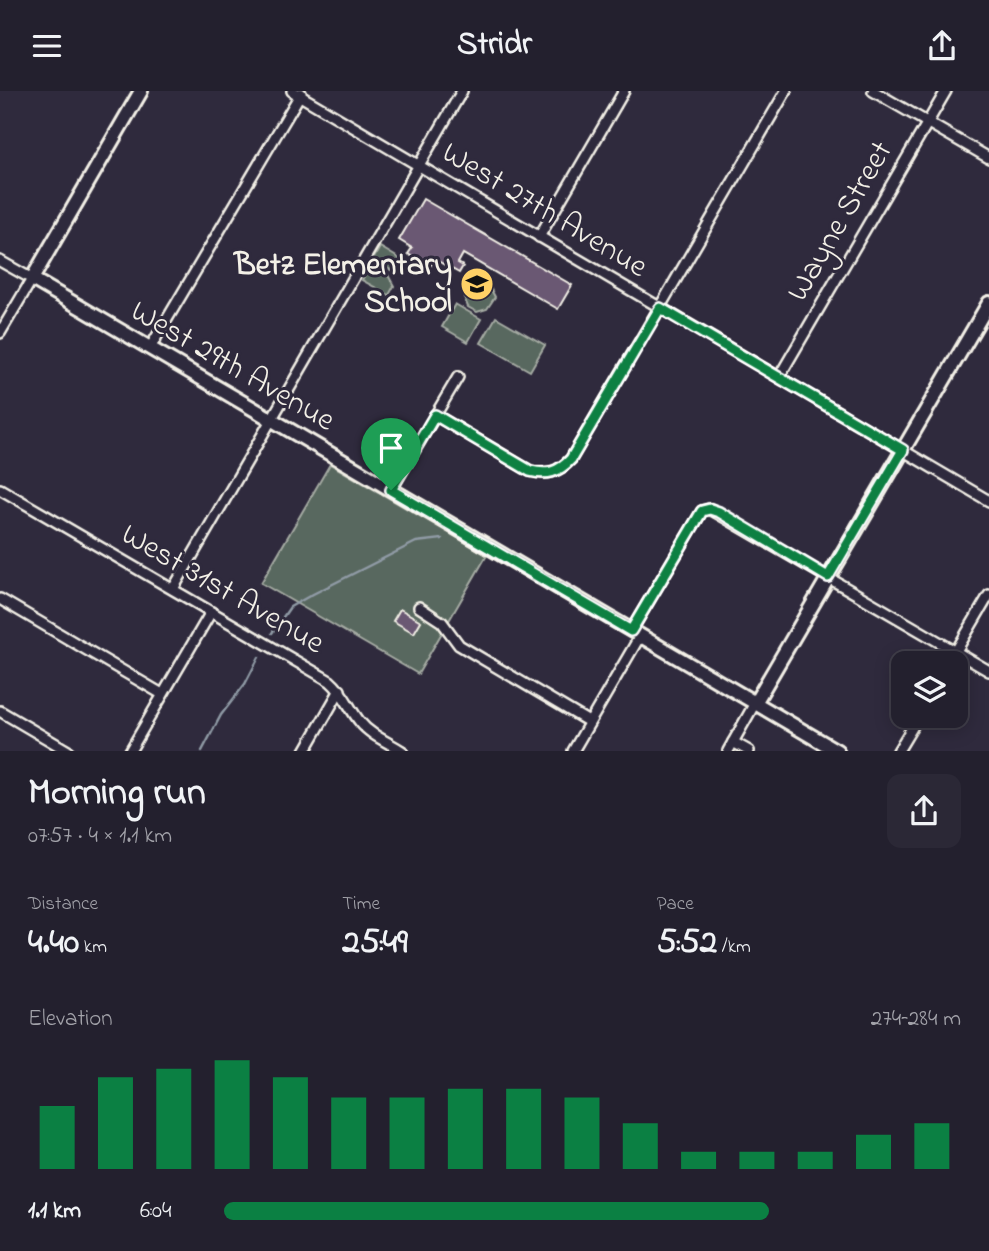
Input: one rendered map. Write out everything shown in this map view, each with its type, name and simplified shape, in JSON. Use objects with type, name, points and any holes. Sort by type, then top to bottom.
[{"type":"street","points":[[0,333],[141,91]]},
{"type":"street","points":[[173,589],[462,91]]},
{"type":"street","points":[[539,237],[624,91]]},
{"type":"street","points":[[435,415],[530,471],[543,474],[563,467],[571,459],[786,91]]},
{"type":"street","points":[[873,91],[989,158]]},
{"type":"street","name":"Wayne Street","points":[[779,377],[946,91]]},
{"type":"street","points":[[150,348],[298,92]]},
{"type":"street","name":"West 27th Avenue","points":[[298,92],[989,501]]},
{"type":"street","name":"West 29th Avenue","points":[[0,261],[837,751]]},
{"type":"street","points":[[748,751],[731,746],[989,303]]},
{"type":"street","points":[[391,490],[458,377]]},
{"type":"street","name":"West 31st Avenue","points":[[0,489],[330,681],[340,690],[360,722],[402,751]]},
{"type":"street","points":[[572,751],[687,533],[702,511],[710,509],[954,651]]},
{"type":"street","points":[[957,651],[989,595]]},
{"type":"street","points":[[0,599],[162,694]]},
{"type":"street","points":[[419,607],[442,622],[459,645],[589,722]]},
{"type":"street","points":[[130,751],[211,612]]},
{"type":"street","points":[[968,659],[989,671]]},
{"type":"street","points":[[304,751],[340,690]]},
{"type":"street","points":[[0,711],[68,751]]},
{"type":"street","points":[[898,751],[912,728]]},
{"type":"green space","points":[[380,247],[400,259],[393,271],[383,266],[394,286],[389,295],[362,280]]},
{"type":"green space","points":[[482,280],[488,284],[495,297],[487,309],[477,312],[468,307],[464,297],[477,281]]},
{"type":"green space","points":[[455,304],[481,319],[468,342],[442,327]]},
{"type":"green space","points":[[496,317],[545,345],[530,371],[481,343]]},
{"type":"green space","points":[[330,464],[487,555],[418,674],[261,583]]},
{"type":"building","name":"Betz Elementary School","points":[[423,199],[572,285],[558,309],[463,254],[458,263],[463,266],[459,273],[434,259],[430,267],[408,254],[412,248],[399,240]]},
{"type":"building","points":[[400,609],[421,621],[414,633],[393,621]]},
{"type":"waterway","points":[[272,633],[290,607],[313,594],[416,542],[442,539]]},
{"type":"waterway","points":[[202,751],[221,715],[245,684],[259,657]]},
{"type":"place","name":"Betz Elementary School","points":[[477,284]]},
{"type":"route","points":[[660,308],[903,450],[828,577],[719,512],[710,509],[702,511],[631,631],[391,490],[435,415],[530,471],[543,474],[563,467],[571,459],[660,308]]}]
